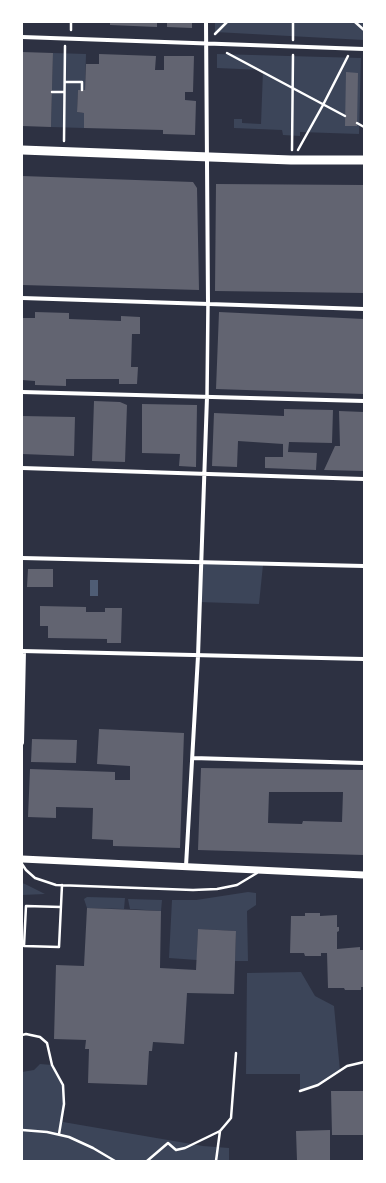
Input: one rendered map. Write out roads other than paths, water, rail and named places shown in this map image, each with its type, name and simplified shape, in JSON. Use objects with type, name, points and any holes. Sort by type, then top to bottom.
[{"type":"main road","points":[[22,150],[292,160],[364,160]]},
{"type":"street","points":[[186,866],[198,656],[207,397],[208,157],[206,22]]},
{"type":"street","points":[[22,37],[206,42],[364,49]]},
{"type":"street","points":[[22,298],[364,309]]},
{"type":"street","points":[[22,392],[364,401]]},
{"type":"street","points":[[22,468],[364,479]]},
{"type":"street","points":[[22,558],[364,566]]},
{"type":"street","points":[[22,743],[23,651],[364,659]]},
{"type":"street","points":[[193,758],[364,763]]},
{"type":"street","points":[[22,859],[262,869],[364,875]]},
{"type":"lane","points":[[22,864],[35,878],[62,885],[193,890],[217,890],[237,885],[262,869]]},
{"type":"lane","points":[[60,907],[26,906],[24,946],[59,947],[62,885]]},
{"type":"lane","points":[[300,1091],[318,1085],[348,1066],[364,1062]]}]
